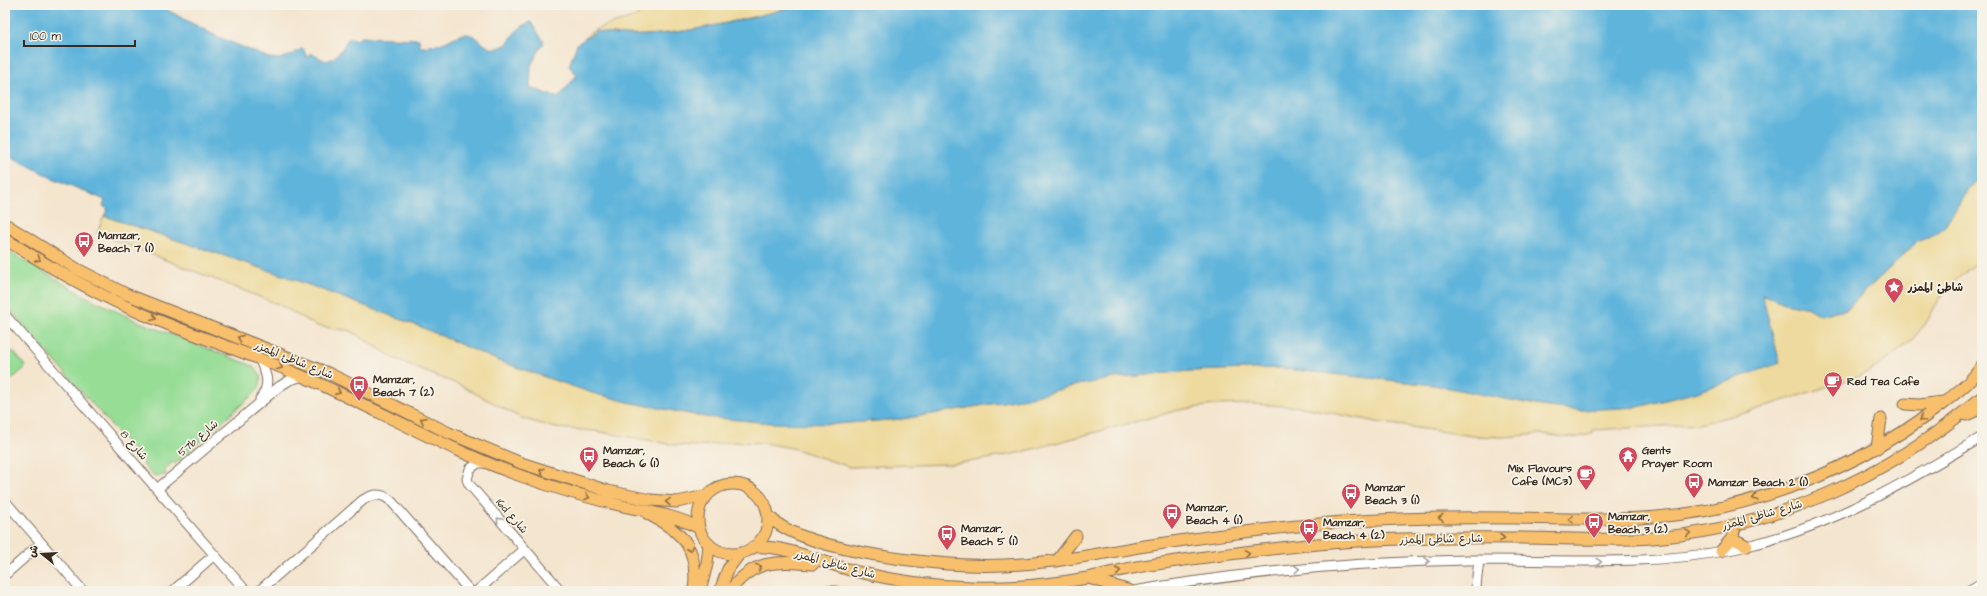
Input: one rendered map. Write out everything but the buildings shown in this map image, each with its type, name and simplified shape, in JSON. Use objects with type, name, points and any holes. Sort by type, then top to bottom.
[{"type":"main road","name":"شارع شاطئ الممزر","points":[[5,224],[77,269],[126,294],[328,373],[449,433],[520,463],[590,486],[650,500],[677,502],[706,496]]},
{"type":"main road","name":"شارع شاطئ الممزر","points":[[5,238],[67,276],[118,303],[175,327],[303,376],[437,441],[487,463],[554,487],[638,509],[674,516],[700,528]]},
{"type":"main road","name":"شارع شاطئ الممزر","points":[[768,515],[777,525],[792,532],[849,549],[898,559],[971,566],[1021,565],[1057,561],[1205,537],[1343,522],[1466,518],[1603,520],[1676,515],[1720,508],[1769,494],[1821,475],[1877,448],[1922,419],[1970,382],[1982,365]]},
{"type":"main road","name":"شارع شاطئ الممزر","points":[[753,547],[777,548],[837,566],[903,580],[970,587],[1038,584],[1089,578],[1162,564],[1330,543],[1450,538],[1618,540],[1679,535],[1736,524],[1791,508],[1848,485],[1886,465],[1937,434],[1961,416],[1982,397]]},
{"type":"main road","points":[[1905,404],[1925,405],[1944,402]]},
{"type":"main road","points":[[1961,416],[1968,415],[1982,408]]},
{"type":"main road","points":[[1877,448],[1881,419]]},
{"type":"main road","points":[[723,485],[743,485],[757,493],[762,500],[768,515],[764,536],[753,547],[740,553],[724,552],[709,544],[700,528],[699,512],[706,496],[712,490],[723,485]]},
{"type":"main road","points":[[638,509],[672,527],[687,543],[695,563],[694,591]]},
{"type":"main road","points":[[1721,551],[1732,538],[1736,524]]},
{"type":"main road","points":[[1057,561],[1076,536]]},
{"type":"main road","points":[[1732,538],[1748,546]]},
{"type":"main road","points":[[700,591],[707,564],[709,544]]},
{"type":"main road","points":[[720,591],[728,569],[740,553]]},
{"type":"main road","points":[[730,591],[745,574],[768,563],[781,561],[837,566]]},
{"type":"main road","points":[[1089,578],[1130,591]]},
{"type":"street","name":"شارع 8","points":[[5,315],[246,591]]},
{"type":"street","name":"57b شارع","points":[[256,404],[265,393],[267,380],[265,370],[258,358]]},
{"type":"street","name":"57b شارع","points":[[157,489],[256,404],[285,382],[303,376]]},
{"type":"street","points":[[1134,591],[1183,582],[1283,570],[1380,563],[1475,560],[1613,562],[1655,560],[1721,551],[1748,546],[1789,534],[1849,511],[1883,494],[1982,437]]},
{"type":"street","name":"16d شارع","points":[[487,463],[478,463],[470,469],[467,479],[469,484],[560,591]]},
{"type":"street","points":[[259,591],[363,500],[375,494],[388,498],[392,502],[470,591]]},
{"type":"street","points":[[5,501],[83,591]]},
{"type":"street","points":[[5,575],[41,543]]},
{"type":"street","points":[[477,591],[525,549]]},
{"type":"street","points":[[173,591],[214,555]]},
{"type":"street","points":[[1475,560],[1473,570],[1476,575],[1476,591]]},
{"type":"street","points":[[1968,591],[1982,583]]},
{"type":"street","points":[[819,591],[836,591]]},
{"type":"green space","points":[[5,249],[87,297],[137,321],[253,366],[258,371],[261,380],[258,390],[175,464],[173,462],[164,470],[166,474],[159,476],[153,475],[146,469],[144,463],[5,304]]},
{"type":"green space","points":[[13,351],[26,367],[5,385],[5,358]]},
{"type":"sand","points":[[643,5],[801,5],[727,23],[670,33],[619,35],[597,31],[583,41],[587,35],[593,31],[638,16],[637,10]]},
{"type":"sand","points":[[1982,142],[1982,170],[1976,157]]},
{"type":"sand","name":"شاطئ الممزر","points":[[1982,170],[1982,258],[1950,285],[1938,301],[1926,323],[1910,342],[1877,367],[1857,377],[1748,412],[1698,424],[1593,430],[1592,434],[1573,438],[1541,434],[1503,437],[1472,436],[1377,422],[1303,407],[1250,404],[1214,405],[1179,410],[1018,453],[976,461],[949,464],[850,467],[792,448],[763,443],[733,442],[697,446],[675,445],[595,431],[555,428],[521,418],[460,385],[394,358],[351,331],[317,326],[280,305],[97,233],[104,216],[285,276],[421,327],[499,361],[556,381],[628,402],[705,417],[835,424],[902,419],[1026,398],[1073,386],[1114,378],[1190,371],[1277,368],[1434,385],[1547,407],[1581,410],[1638,407],[1697,392],[1779,363],[1762,294],[1785,303],[1809,308],[1821,315],[1834,311],[1845,311],[1917,242],[1937,233],[1945,226],[1970,186],[1980,177]]},
{"type":"water","points":[[5,5],[158,5],[216,36],[269,58],[279,59],[289,56],[303,48],[307,57],[309,57],[310,53],[326,61],[333,58],[342,49],[348,39],[352,38],[357,40],[361,37],[419,39],[420,47],[428,47],[429,45],[441,44],[459,35],[467,34],[472,35],[488,47],[497,48],[507,44],[517,30],[531,22],[544,42],[531,65],[530,87],[558,98],[577,75],[569,66],[577,44],[597,31],[619,35],[670,33],[727,23],[801,5],[1982,5],[1982,142],[1976,157],[1982,170],[1980,177],[1970,186],[1945,226],[1937,233],[1917,242],[1844,311],[1834,311],[1821,315],[1809,308],[1785,303],[1762,294],[1780,363],[1697,392],[1638,407],[1581,410],[1547,407],[1434,385],[1277,368],[1190,371],[1114,378],[1073,386],[1026,398],[902,419],[835,424],[770,423],[705,417],[628,402],[592,393],[499,361],[421,327],[285,276],[104,216],[108,209],[103,206],[105,200],[48,176],[5,153]]},
{"type":"place","name":"Mamzar, Beach 7 (1)","points":[[84,258]]},
{"type":"place","name":"شاطئ الممزر","points":[[1894,304]]},
{"type":"place","name":"Red Tea Cafe","points":[[1833,398]]},
{"type":"place","name":"Mamzar, Beach 7 (2)","points":[[359,402]]},
{"type":"place","name":"Mamzar, Beach 6 (1)","points":[[589,473]]},
{"type":"place","name":"Gents Prayer Room","points":[[1628,473]]},
{"type":"place","name":"Mix Flavours Cafe (MC3)","points":[[1586,491]]},
{"type":"place","name":"Mamzar Beach 2 (1)","points":[[1694,499]]},
{"type":"place","name":"Mamzar Beach 3 (1)","points":[[1351,510]]},
{"type":"place","name":"Mamzar, Beach 4 (1)","points":[[1172,530]]},
{"type":"place","name":"Mamzar, Beach 3 (2)","points":[[1594,539]]},
{"type":"place","name":"Mamzar, Beach 4 (2)","points":[[1309,545]]},
{"type":"place","name":"Mamzar, Beach 5 (1)","points":[[947,551]]}]
